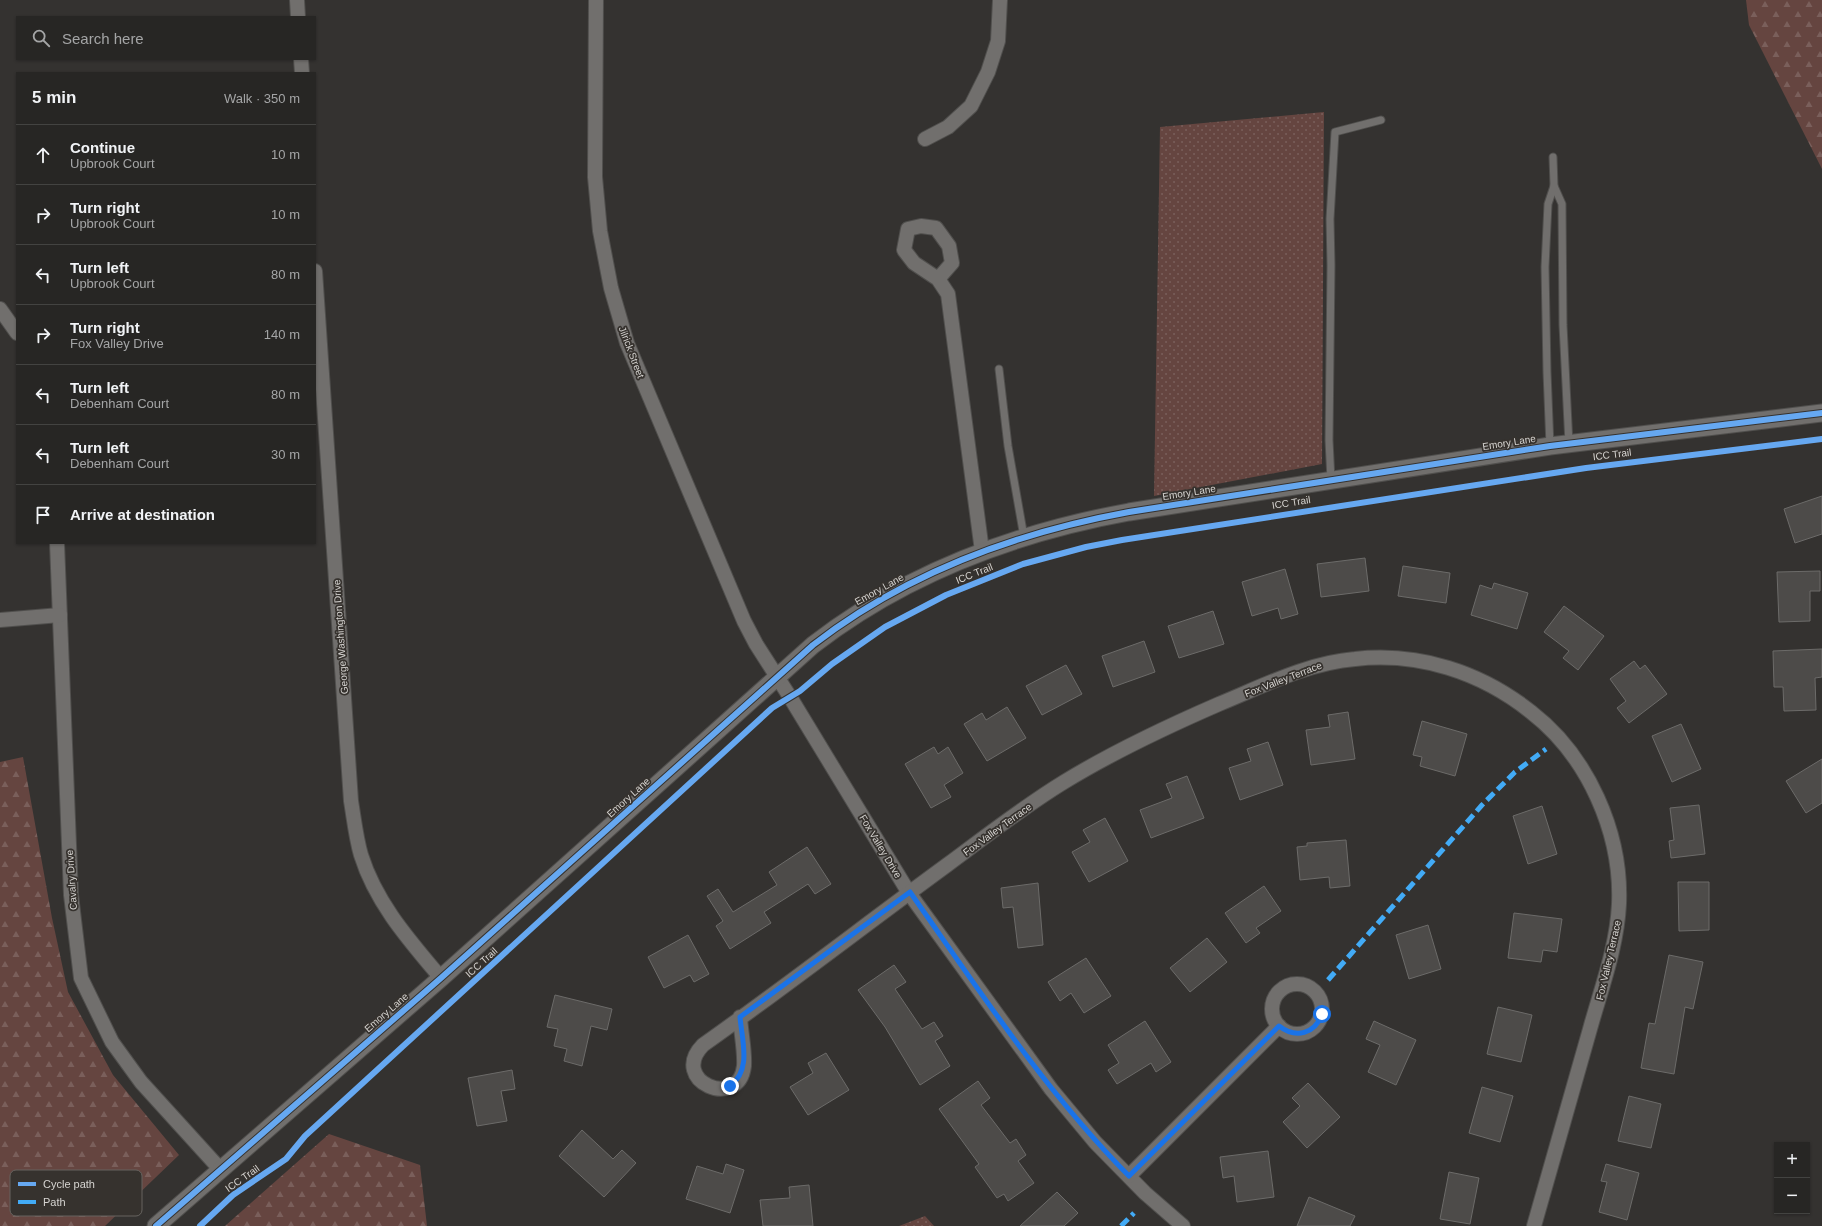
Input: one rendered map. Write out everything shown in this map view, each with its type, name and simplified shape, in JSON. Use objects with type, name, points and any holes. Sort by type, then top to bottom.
[{"type":"street","points":[[297,0],[298,16]]},
{"type":"street","name":"Jilrick Street","points":[[596,0],[594,177],[600,231],[614,302],[627,342],[744,621],[756,644],[777,677]]},
{"type":"street","points":[[925,139],[948,127],[972,106],[988,72],[998,41],[1000,0]]},
{"type":"street","points":[[301,60],[302,72]]},
{"type":"street","points":[[938,279],[948,294],[982,551]]},
{"type":"street","points":[[0,309],[16,332]]},
{"type":"street","name":"George Washington Drive","points":[[316,314],[351,801],[355,828],[361,854],[376,892],[402,931],[441,978]]},
{"type":"street","name":"Emory Lane","points":[[156,1226],[441,978],[813,645],[855,614],[928,574],[982,551],[1024,537],[1073,523],[1129,512],[1550,446],[1822,413]]},
{"type":"street","name":"Cavalry Drive","points":[[57,544],[71,895],[81,978],[116,1048],[141,1082],[220,1169]]},
{"type":"street","points":[[0,620],[60,615]]},
{"type":"street","name":"Fox Valley Terrace","points":[[740,1017],[744,1060],[741,1076],[737,1081],[726,1088],[717,1089],[708,1087],[700,1081],[693,1066],[696,1053],[703,1045],[740,1017],[910,892],[1027,807],[1098,762],[1170,726],[1307,668],[1331,662],[1384,657],[1436,664],[1462,672],[1488,683],[1514,699],[1537,716],[1575,758],[1590,784],[1611,834],[1619,884],[1618,916],[1610,957],[1534,1226]]},
{"type":"street","name":"Fox Valley Drive","points":[[777,677],[910,892],[1051,1089],[1095,1142],[1183,1226]]},
{"type":"street","points":[[1129,1176],[1279,1026]]},
{"type":"lane","points":[[1331,480],[1328,440],[1332,265],[1330,219],[1335,132],[1381,120]]},
{"type":"lane","points":[[1550,446],[1545,267],[1548,204],[1554,186],[1553,157]]},
{"type":"lane","points":[[1554,186],[1562,204],[1563,325],[1569,444]]},
{"type":"lane","points":[[998,369],[1008,446],[1024,537]]},
{"type":"green space","points":[[1746,0],[1822,0],[1822,169],[1749,25]]},
{"type":"green space","points":[[1324,112],[1322,464],[1154,496],[1160,127]]},
{"type":"green space","points":[[23,757],[52,918],[68,992],[113,1075],[179,1155],[142,1190],[142,1170],[10,1170],[10,1216],[115,1216],[105,1226],[0,1226],[0,762]]},
{"type":"green space","points":[[329,1134],[420,1165],[427,1226],[225,1226]]},
{"type":"green space","points":[[925,1216],[934,1226],[899,1226]]},
{"type":"building","points":[[1822,496],[1822,534],[1795,543],[1784,509]]},
{"type":"building","points":[[1365,558],[1369,591],[1321,597],[1317,564]]},
{"type":"building","points":[[1403,566],[1450,573],[1446,603],[1398,596]]},
{"type":"building","points":[[1285,569],[1298,614],[1281,619],[1278,608],[1252,616],[1242,582]]},
{"type":"building","points":[[1820,571],[1820,591],[1810,591],[1810,621],[1779,622],[1777,572]]},
{"type":"building","points":[[1494,583],[1528,593],[1517,629],[1471,615],[1480,585],[1492,589]]},
{"type":"building","points":[[1564,606],[1604,636],[1578,670],[1563,658],[1569,651],[1544,632]]},
{"type":"building","points":[[1213,611],[1224,644],[1179,658],[1168,626]]},
{"type":"building","points":[[1144,641],[1155,672],[1113,687],[1102,656]]},
{"type":"building","points":[[1822,649],[1822,677],[1815,678],[1816,710],[1784,711],[1783,687],[1774,687],[1773,651]]},
{"type":"building","points":[[1634,661],[1640,669],[1645,665],[1667,694],[1629,723],[1617,708],[1626,701],[1610,679]]},
{"type":"building","points":[[1066,665],[1082,694],[1042,715],[1026,686]]},
{"type":"building","points":[[1007,707],[1026,738],[987,761],[964,724],[982,713],[986,720]]},
{"type":"building","points":[[1348,712],[1355,759],[1311,765],[1306,730],[1330,727],[1328,715]]},
{"type":"building","points":[[1422,721],[1467,734],[1455,776],[1420,766],[1422,757],[1413,755]]},
{"type":"building","points":[[1681,724],[1701,769],[1672,782],[1652,736]]},
{"type":"building","points":[[1268,742],[1283,785],[1240,800],[1229,768],[1251,761],[1247,749]]},
{"type":"building","points":[[934,747],[938,754],[948,747],[963,773],[944,785],[951,797],[931,808],[905,764]]},
{"type":"building","points":[[1822,759],[1822,803],[1806,813],[1786,781]]},
{"type":"building","points":[[1187,776],[1204,818],[1151,838],[1140,810],[1172,798],[1166,784]]},
{"type":"building","points":[[1699,805],[1705,854],[1671,858],[1669,841],[1674,840],[1670,808]]},
{"type":"building","points":[[1542,806],[1557,854],[1528,864],[1513,816]]},
{"type":"building","points":[[1105,818],[1128,861],[1089,882],[1072,852],[1090,842],[1083,830]]},
{"type":"building","points":[[1346,840],[1350,886],[1330,888],[1329,877],[1300,880],[1297,847],[1307,846],[1307,843]]},
{"type":"building","points":[[807,847],[831,884],[815,894],[808,884],[764,912],[771,923],[730,949],[716,926],[723,921],[707,896],[718,889],[733,912],[777,885],[769,872]]},
{"type":"building","points":[[1678,882],[1709,882],[1709,930],[1679,931]]},
{"type":"building","points":[[1038,883],[1043,945],[1018,948],[1013,907],[1003,908],[1001,888]]},
{"type":"building","points":[[1264,886],[1281,911],[1256,928],[1260,933],[1246,943],[1225,913]]},
{"type":"building","points":[[1514,913],[1562,919],[1557,952],[1543,950],[1541,962],[1508,958]]},
{"type":"building","points":[[1428,925],[1441,969],[1409,979],[1396,935]]},
{"type":"building","points":[[688,935],[709,974],[694,982],[690,975],[664,988],[648,957]]},
{"type":"building","points":[[1207,938],[1227,962],[1190,992],[1170,968]]},
{"type":"building","points":[[1669,955],[1703,962],[1693,1009],[1685,1007],[1674,1074],[1641,1068],[1649,1023],[1655,1024]]},
{"type":"building","points":[[1086,958],[1111,996],[1084,1013],[1071,993],[1060,1001],[1048,982]]},
{"type":"building","points":[[894,965],[906,982],[895,989],[922,1029],[934,1022],[943,1036],[935,1041],[950,1066],[920,1085],[885,1027],[858,990]]},
{"type":"building","points":[[555,995],[612,1009],[607,1030],[591,1026],[582,1066],[564,1061],[567,1049],[554,1046],[558,1029],[547,1027]]},
{"type":"building","points":[[1498,1007],[1532,1015],[1521,1062],[1487,1054]]},
{"type":"building","points":[[1145,1021],[1171,1062],[1156,1072],[1151,1063],[1117,1084],[1108,1070],[1119,1063],[1108,1045]]},
{"type":"building","points":[[1374,1021],[1416,1040],[1396,1085],[1368,1072],[1380,1045],[1366,1039]]},
{"type":"building","points":[[826,1053],[849,1090],[808,1115],[790,1087],[813,1073],[808,1063]]},
{"type":"building","points":[[512,1070],[515,1089],[501,1091],[507,1121],[477,1126],[468,1078]]},
{"type":"building","points":[[978,1081],[990,1098],[981,1105],[1010,1143],[1016,1139],[1026,1155],[1018,1161],[1034,1183],[1008,1201],[1004,1194],[997,1198],[975,1167],[979,1164],[939,1109]]},
{"type":"building","points":[[1308,1083],[1340,1117],[1307,1148],[1283,1122],[1300,1106],[1292,1098]]},
{"type":"building","points":[[1482,1087],[1513,1096],[1500,1142],[1469,1133]]},
{"type":"building","points":[[1629,1096],[1661,1104],[1651,1148],[1618,1141]]},
{"type":"building","points":[[582,1130],[613,1159],[622,1150],[636,1163],[604,1197],[559,1156]]},
{"type":"building","points":[[1268,1151],[1274,1197],[1237,1202],[1234,1176],[1223,1178],[1220,1157]]},
{"type":"building","points":[[726,1164],[744,1170],[730,1213],[686,1199],[697,1166],[723,1174]]},
{"type":"building","points":[[1606,1164],[1639,1173],[1627,1220],[1599,1212],[1607,1182],[1601,1181]]},
{"type":"building","points":[[1449,1172],[1479,1178],[1470,1224],[1440,1219]]},
{"type":"building","points":[[809,1185],[813,1226],[763,1226],[760,1200],[790,1198],[789,1187]]},
{"type":"building","points":[[1057,1192],[1078,1213],[1064,1226],[1020,1226]]},
{"type":"building","points":[[1309,1197],[1355,1216],[1350,1226],[1297,1226]]},
{"type":"marked path","points":[[1328,980],[1482,805],[1515,772],[1546,749]]},
{"type":"marked path","points":[[1121,1226],[1134,1213]]},
{"type":"cycle path","points":[[156,1226],[441,978],[813,645],[849,619],[885,597],[924,577],[963,559],[1003,544],[1086,521],[1129,512],[1550,446],[1822,413]]},
{"type":"cycle path","name":"ICC Trail","points":[[200,1226],[233,1195],[286,1159],[305,1136],[772,708],[800,691],[832,664],[885,627],[946,595],[1023,564],[1086,547],[1122,540],[1586,468],[1822,439]]},
{"type":"route","points":[[730,1086],[741,1076],[744,1067],[740,1017],[910,892],[1051,1089],[1095,1142],[1129,1176],[1279,1026],[1292,1034],[1308,1032],[1320,1021],[1322,1014]]}]
